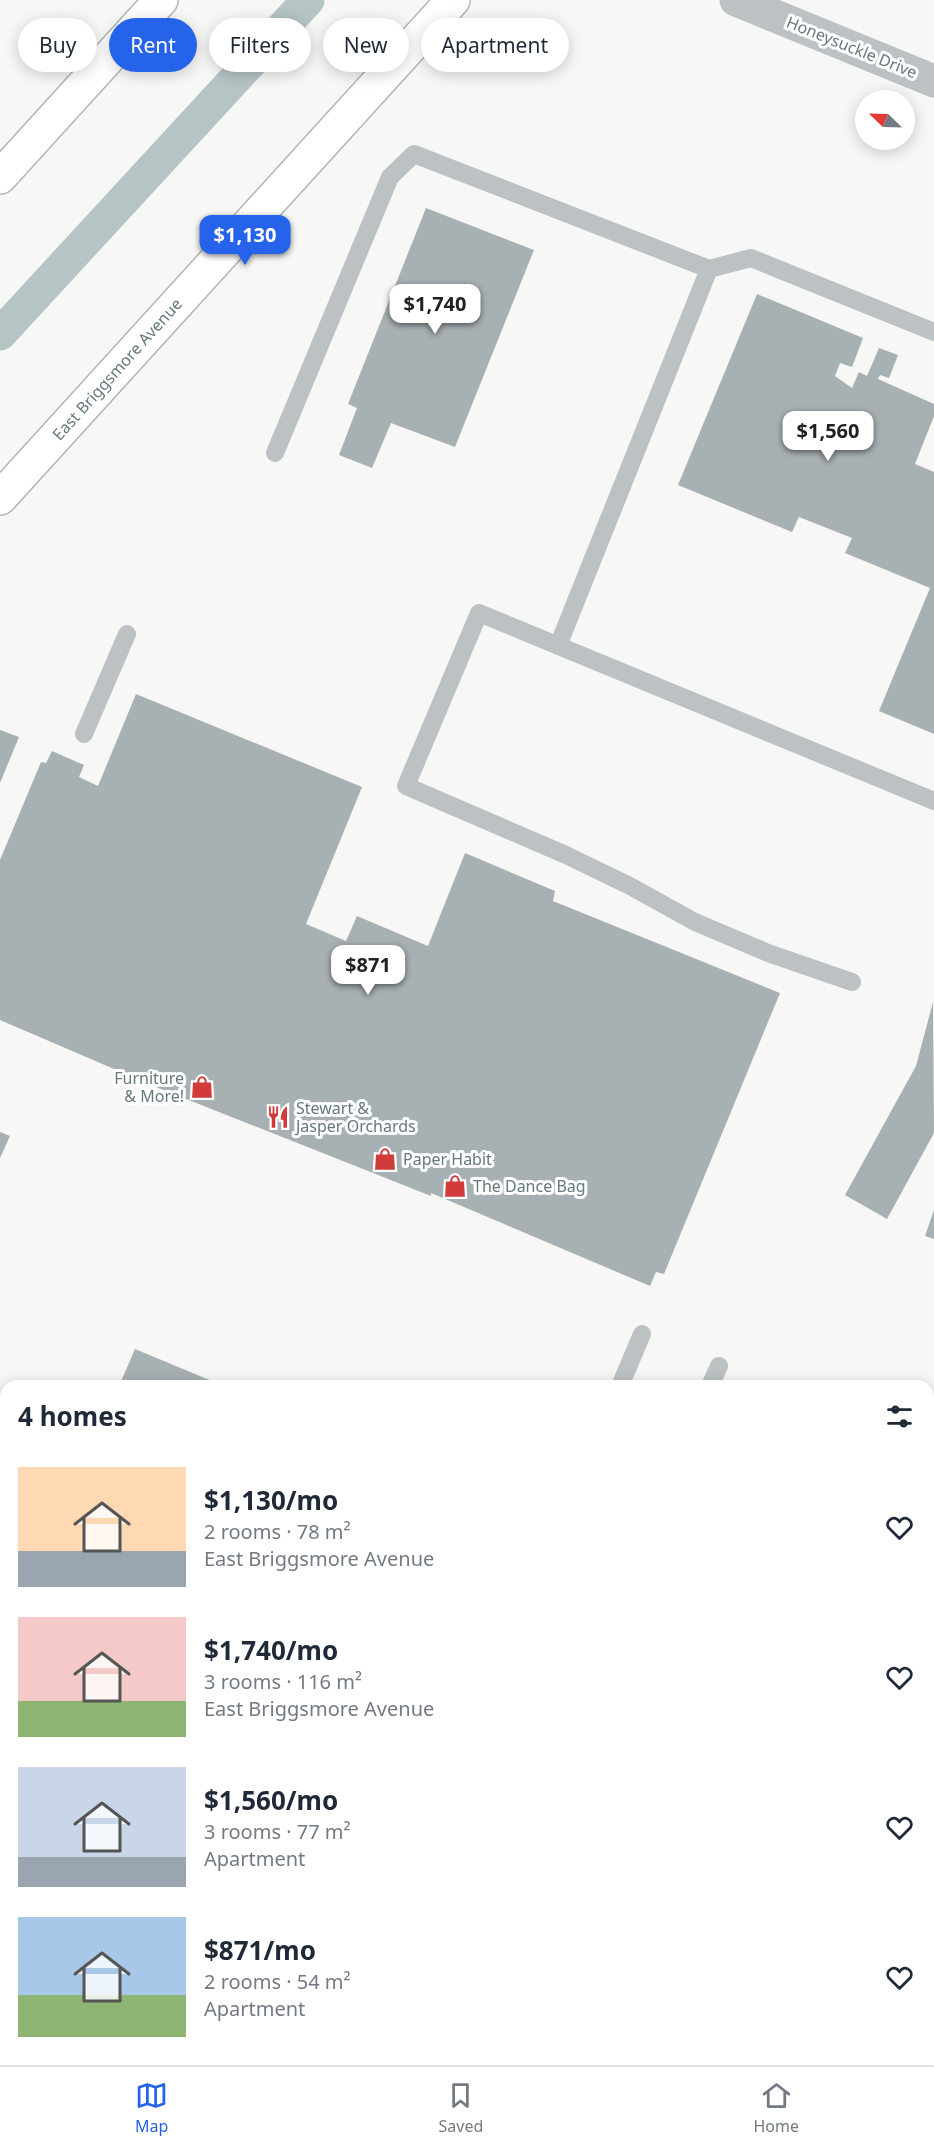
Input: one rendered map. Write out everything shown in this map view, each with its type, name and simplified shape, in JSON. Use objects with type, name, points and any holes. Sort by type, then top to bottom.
[{"type":"main road","points":[[0,177],[161,0]]},
{"type":"main road","name":"East Briggsmore Avenue","points":[[0,498],[453,0]]},
{"type":"street","name":"Honeysuckle Drive","points":[[736,0],[934,81]]},
{"type":"lane","points":[[275,453],[390,177],[414,154],[709,269],[751,258],[934,332]]},
{"type":"lane","points":[[558,646],[709,269]]},
{"type":"lane","points":[[852,982],[768,953],[695,922],[620,881],[406,786],[479,613],[934,801]]},
{"type":"lane","points":[[84,734],[127,634]]},
{"type":"lane","points":[[623,1380],[642,1334]]},
{"type":"lane","points":[[713,1380],[719,1366]]},
{"type":"building","points":[[426,208],[534,250],[455,447],[391,423],[372,468],[339,455],[357,408],[348,404]]},
{"type":"building","points":[[757,294],[863,338],[852,367],[840,363],[835,376],[852,388],[859,372],[867,376],[879,348],[898,355],[889,378],[880,375],[878,379],[934,404],[934,416],[915,464],[934,472],[934,734],[879,711],[930,588],[845,553],[852,538],[799,517],[792,532],[678,485]]},
{"type":"building","points":[[136,694],[362,787],[306,924],[346,941],[357,916],[428,946],[465,853],[555,891],[553,901],[780,993],[664,1274],[656,1272],[650,1286],[431,1193],[431,1196],[156,1087],[0,1020],[0,860],[41,762],[46,763],[52,751],[84,765],[79,777],[98,786]]},
{"type":"building","points":[[0,730],[19,737],[0,783]]},
{"type":"building","points":[[933,1002],[934,1133],[887,1219],[845,1195],[916,1066]]},
{"type":"building","points":[[0,1132],[10,1136],[0,1158]]},
{"type":"building","points":[[934,1210],[934,1239],[925,1236]]},
{"type":"building","points":[[135,1349],[210,1380],[122,1380]]},
{"type":"waterway","points":[[0,334],[308,0]]},
{"type":"place","name":"Furniture & More!","points":[[202,1087]]},
{"type":"place","name":"Stewart & Jasper Orchards","points":[[278,1117]]},
{"type":"place","name":"Paper Habit","points":[[385,1159]]},
{"type":"place","name":"The Dance Bag","points":[[455,1186]]}]
